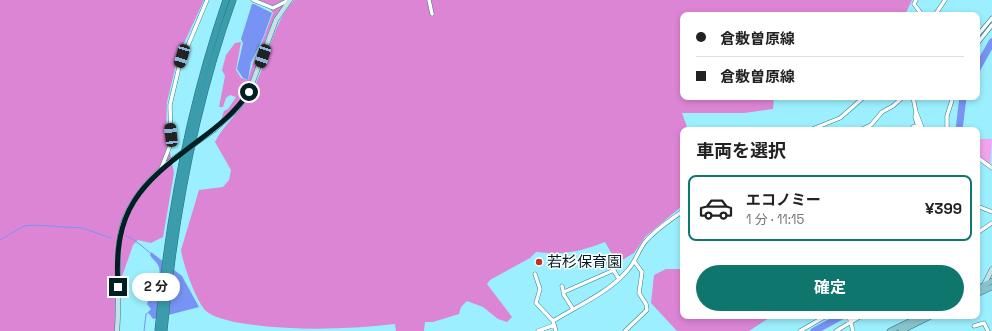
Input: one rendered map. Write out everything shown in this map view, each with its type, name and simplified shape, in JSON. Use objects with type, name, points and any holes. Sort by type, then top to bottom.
[{"type":"highway","points":[[158,331],[166,256],[185,147],[203,75],[226,0]]},
{"type":"highway","points":[[164,331],[172,261],[193,141],[207,84],[230,8],[234,0]]},
{"type":"main road","points":[[980,291],[992,281]]},
{"type":"main road","points":[[980,289],[992,286]]},
{"type":"main road","points":[[890,331],[915,319]]},
{"type":"main road","points":[[901,331],[925,319]]},
{"type":"street","points":[[161,169],[170,143],[170,105],[179,67],[207,0]]},
{"type":"street","points":[[254,0],[273,8],[289,0]]},
{"type":"street","points":[[117,331],[119,302],[117,256],[121,227],[130,207],[136,197],[161,169],[215,129],[237,109],[249,92],[276,20],[289,0]]},
{"type":"street","points":[[429,0],[432,14]]},
{"type":"street","points":[[916,0],[914,4],[919,12]]},
{"type":"street","points":[[937,12],[945,0]]},
{"type":"street","points":[[980,32],[992,18]]},
{"type":"street","points":[[980,40],[992,26]]},
{"type":"street","points":[[818,127],[840,118],[861,100]]},
{"type":"street","points":[[867,127],[871,125],[882,112],[893,106],[900,100]]},
{"type":"street","points":[[914,100],[916,112],[922,127]]},
{"type":"street","points":[[947,127],[947,116],[952,100]]},
{"type":"street","points":[[916,112],[915,117],[919,127]]},
{"type":"street","points":[[980,158],[992,168]]},
{"type":"street","points":[[980,207],[992,212]]},
{"type":"street","points":[[538,331],[600,293],[619,278],[627,271],[645,243],[653,234],[680,213]]},
{"type":"street","points":[[980,231],[992,222]]},
{"type":"street","points":[[592,263],[606,258],[619,278]]},
{"type":"street","points":[[625,331],[647,310],[639,293],[642,272],[634,261]]},
{"type":"street","points":[[984,288],[992,269]]},
{"type":"street","points":[[564,292],[614,270]]},
{"type":"street","points":[[535,274],[540,289],[536,303],[553,323],[556,331]]},
{"type":"street","points":[[562,286],[573,309]]},
{"type":"street","points":[[800,331],[821,319]]},
{"type":"street","points":[[836,331],[851,319],[853,331]]},
{"type":"street","points":[[974,326],[984,323],[988,331]]},
{"type":"shaded area","points":[[0,0],[204,0],[178,56],[167,102],[166,132],[174,173],[163,237],[151,243],[138,240],[133,245],[116,294],[115,331],[0,331]]},
{"type":"shaded area","points":[[259,0],[285,0],[272,6]]},
{"type":"shaded area","points":[[294,0],[912,0],[906,12],[680,12],[680,100],[774,100],[773,109],[744,113],[682,113],[687,127],[680,127],[680,208],[645,237],[634,253],[617,263],[605,242],[571,252],[536,252],[530,258],[490,280],[487,284],[512,317],[507,322],[498,319],[483,307],[467,301],[461,307],[459,314],[433,322],[425,322],[424,331],[396,331],[395,324],[314,329],[274,327],[234,322],[212,315],[206,311],[198,299],[190,282],[181,250],[199,190],[223,187],[229,180],[231,170],[215,142],[223,129],[250,95],[261,71],[274,34],[286,11]]},
{"type":"shaded area","points":[[281,5],[283,7],[274,20],[268,34],[248,90],[241,102],[232,112],[221,120],[224,111],[228,109],[236,97],[230,95],[226,98],[223,107],[219,107],[225,76],[222,70],[226,55],[235,43],[241,42],[236,70],[241,78],[248,80],[253,63],[273,13],[270,9]]},
{"type":"shaded area","points":[[980,139],[992,139],[990,165],[980,157]]},
{"type":"shaded area","points":[[666,269],[680,269],[680,319],[767,319],[749,331],[677,331],[651,303],[654,275]]},
{"type":"water","points":[[252,4],[272,13],[263,38],[251,62],[248,80],[243,78],[237,69],[243,43],[241,39]]},
{"type":"water","points":[[151,252],[182,276],[199,307],[153,319],[148,312],[151,309],[147,304],[158,280],[159,269],[150,255]]},
{"type":"waterway","points":[[980,64],[992,42]]},
{"type":"waterway","points":[[959,127],[963,100]]},
{"type":"waterway","points":[[0,240],[24,226],[33,225],[82,228],[111,238]]},
{"type":"waterway","points":[[126,236],[134,240],[150,253]]},
{"type":"waterway","points":[[144,331],[146,314],[150,312]]},
{"type":"waterway","points":[[814,331],[836,319]]},
{"type":"place","name":"若杉保育園","points":[[539,262]]},
{"type":"route","points":[[118,287],[117,256],[119,234],[125,217],[136,197],[153,176],[168,163],[215,129],[231,115],[249,92]]}]
